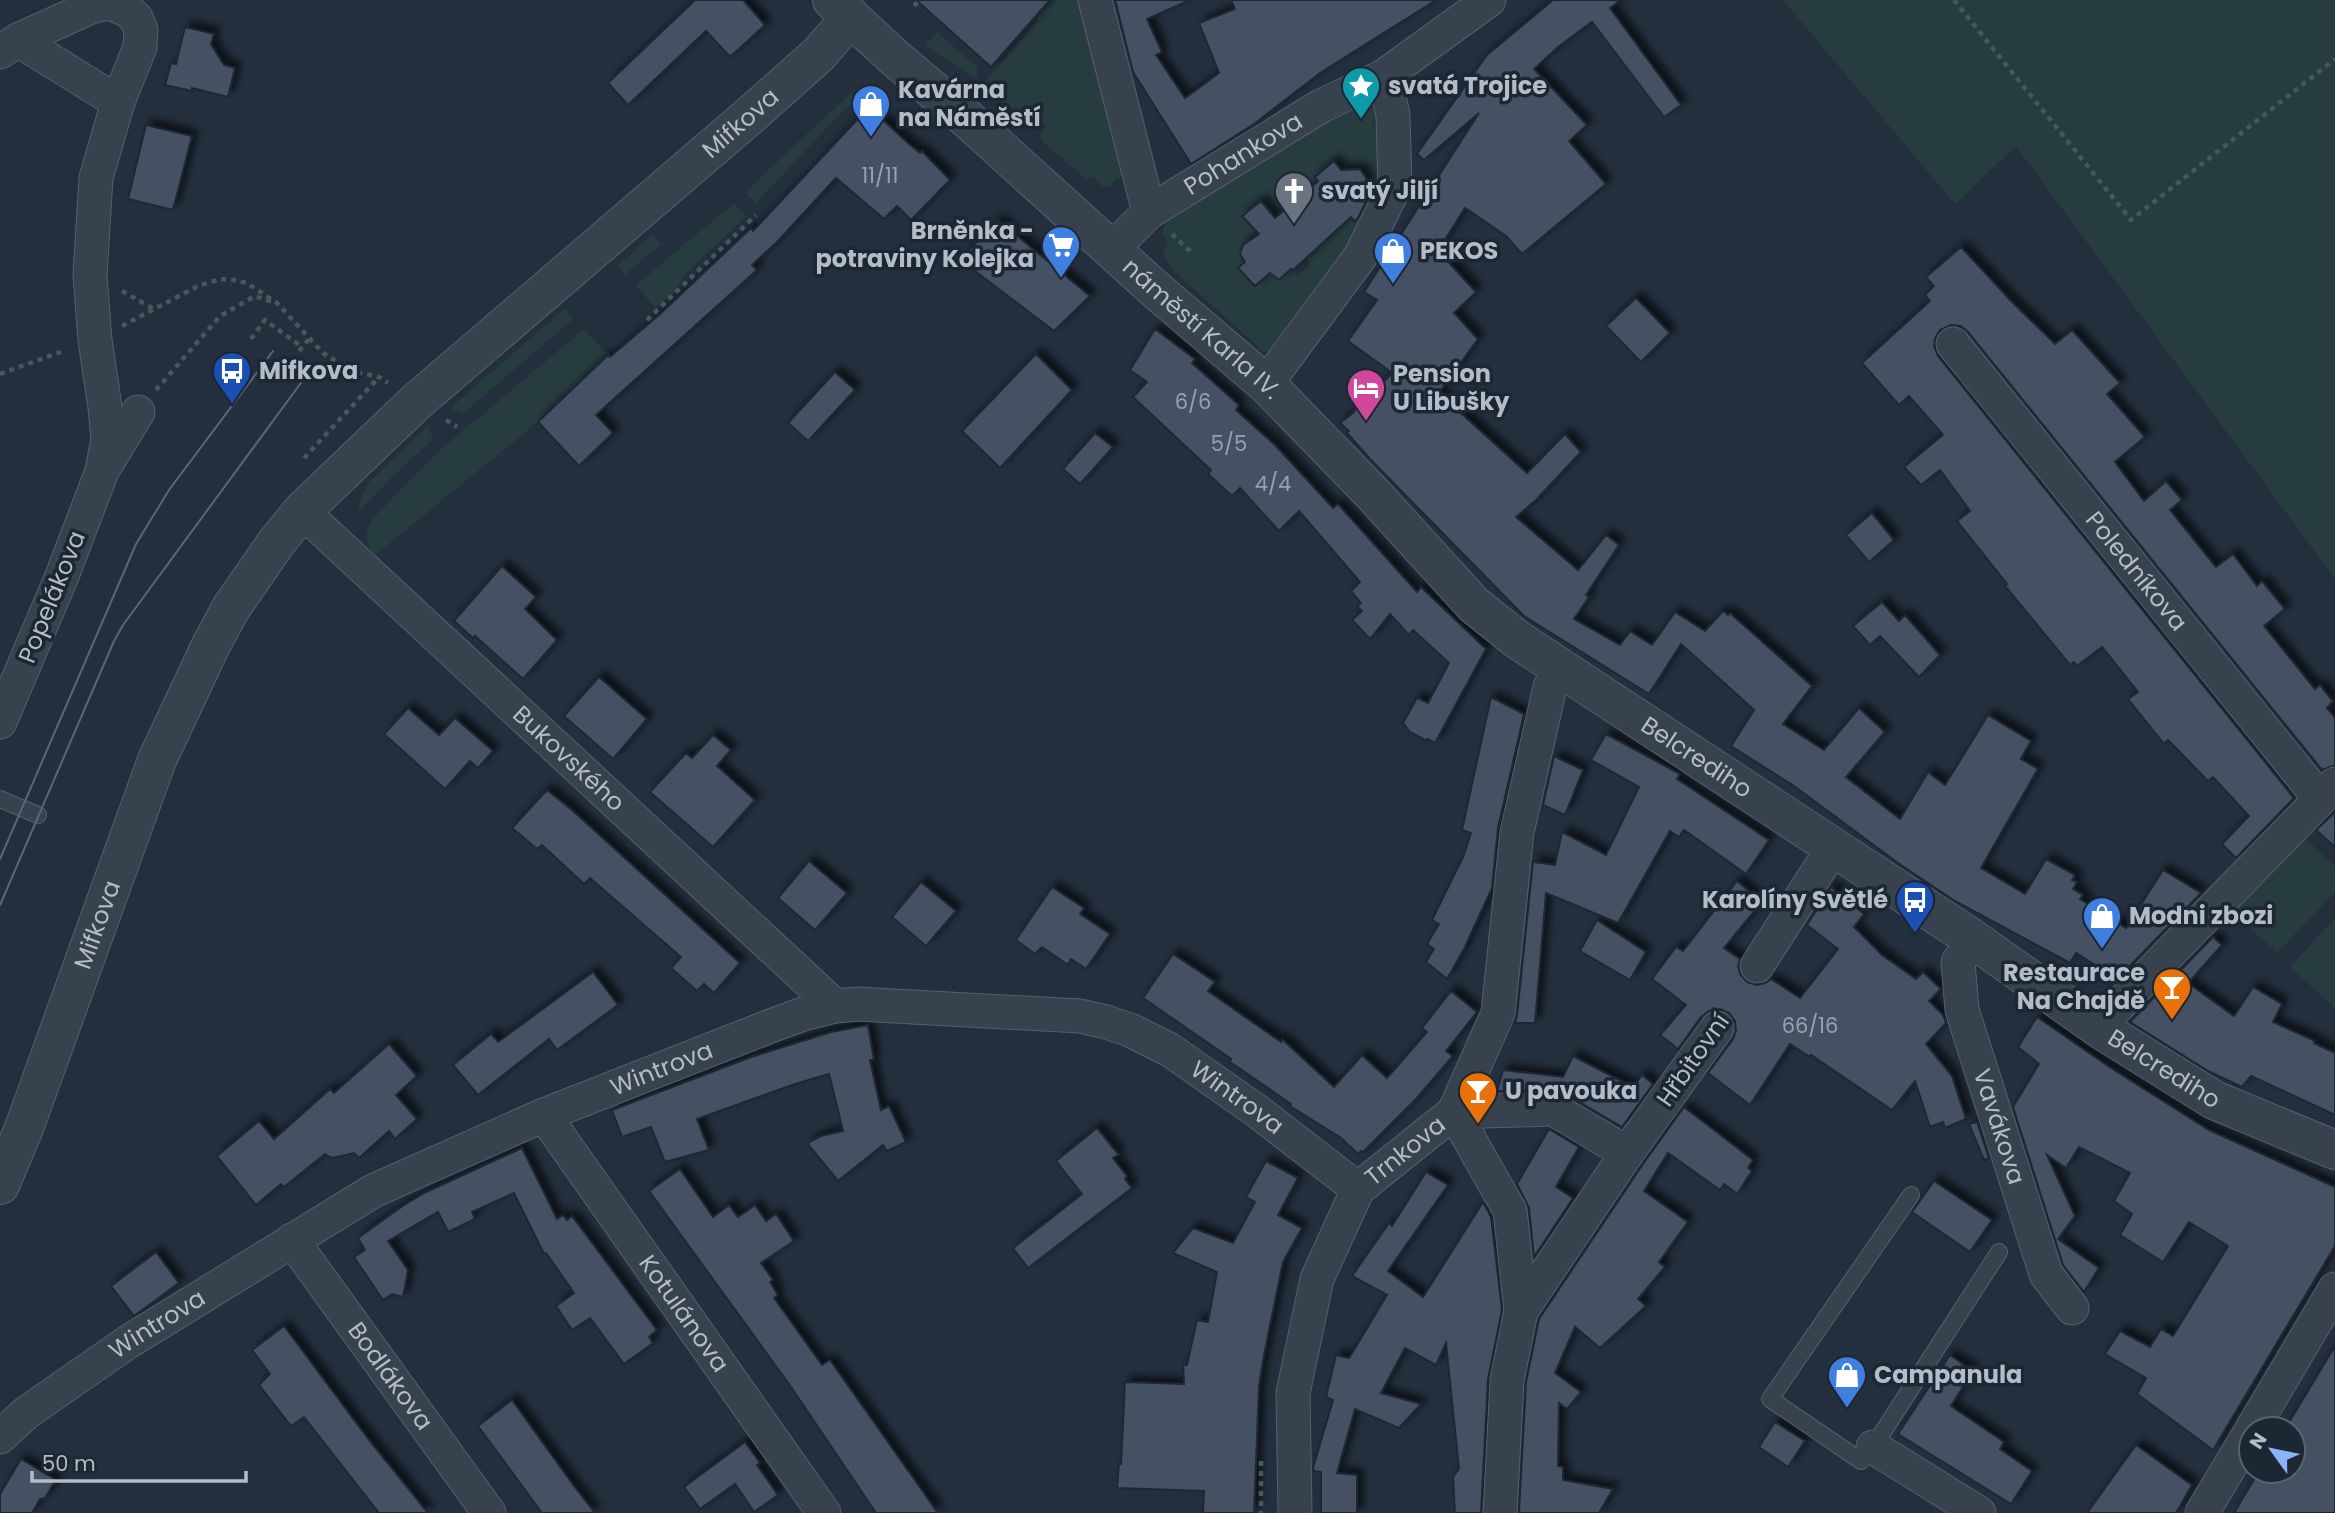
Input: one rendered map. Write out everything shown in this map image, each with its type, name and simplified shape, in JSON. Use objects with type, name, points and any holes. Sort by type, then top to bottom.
[{"type":"street","points":[[1096,0],[1158,221]]},
{"type":"street","name":"Pohankova","points":[[1112,249],[1158,221],[1321,106],[1384,76],[1489,0]]},
{"type":"street","name":"Popelákova","points":[[0,722],[62,576],[102,471],[108,439],[95,340],[90,275],[96,178],[118,102],[140,47],[141,30],[136,18],[127,10],[110,3],[93,6],[9,46]]},
{"type":"street","name":"náměstí Karla IV.","points":[[841,9],[1266,384],[1373,494],[1475,605],[1559,669]]},
{"type":"street","name":"Mifkova","points":[[0,1185],[24,1128],[139,805],[177,713],[231,608],[253,575],[302,511],[416,402],[819,54],[841,9]]},
{"type":"street","points":[[9,46],[118,102]]},
{"type":"street","points":[[1266,384],[1360,257],[1395,186],[1393,115],[1384,76]]},
{"type":"street","name":"Poledníkova","points":[[1953,344],[2327,792]]},
{"type":"street","name":"Popelákova","points":[[102,471],[138,412]]},
{"type":"street","name":"Bukovského","points":[[302,511],[835,1006]]},
{"type":"street","name":"Belcrediho","points":[[1559,669],[1973,939],[2101,1029],[2214,1100],[2335,1150]]},
{"type":"street","name":"Trnkova","points":[[1295,1513],[1293,1393],[1317,1279],[1358,1189],[1454,1112],[1498,1013],[1517,832],[1550,687],[1559,669]]},
{"type":"street","points":[[2101,1029],[2111,1013],[2327,792]]},
{"type":"street","points":[[1757,966],[1833,848]]},
{"type":"street","name":"Vavákova","points":[[1973,939],[1958,962],[1962,1010],[2046,1274],[2072,1308]]},
{"type":"street","name":"Wintrova","points":[[0,1437],[26,1413],[128,1342],[373,1191],[544,1115],[768,1027],[835,1006],[880,1004],[1080,1016],[1130,1030],[1181,1057],[1358,1189]]},
{"type":"street","name":"Hřbitovní","points":[[1521,1311],[1627,1153],[1717,1028]]},
{"type":"street","points":[[1454,1112],[1553,1109],[1627,1153]]},
{"type":"street","name":"Hřbitovní","points":[[1454,1112],[1510,1212],[1521,1311],[1507,1380],[1500,1513]]},
{"type":"street","name":"Kotulánova","points":[[544,1115],[824,1513]]},
{"type":"street","name":"Bodlákova","points":[[292,1240],[489,1513]]},
{"type":"street","points":[[2261,1415],[2335,1289]]},
{"type":"street","points":[[1872,1447],[1979,1513]]},
{"type":"street","points":[[2202,1513],[2237,1455]]},
{"type":"lane","points":[[0,799],[38,815]]},
{"type":"lane","points":[[1911,1195],[1769,1399],[1861,1461],[1999,1252]]},
{"type":"path","points":[[914,6],[920,0]]},
{"type":"path","points":[[1954,0],[2131,220],[2335,59]]},
{"type":"path","points":[[647,320],[756,215]]},
{"type":"path","points":[[1158,221],[1191,253]]},
{"type":"path","points":[[0,374],[95,340],[198,286],[221,279],[247,283],[277,303],[323,353],[351,371],[379,377],[457,427]]},
{"type":"path","points":[[138,412],[220,316],[255,296],[277,303]]},
{"type":"path","points":[[251,339],[265,320],[300,349],[309,339]]},
{"type":"path","points":[[303,458],[379,377]]},
{"type":"path","points":[[1261,1455],[1261,1513]]},
{"type":"green space","points":[[1047,0],[1084,0],[1124,177],[1115,179],[1110,187],[1102,186],[1093,177],[1085,178],[1041,140],[1041,132],[1046,125],[1030,111],[1021,116],[983,83],[1039,20],[1034,15]]},
{"type":"green space","points":[[1783,0],[2335,0],[2335,579],[2016,146],[1955,204]]},
{"type":"green space","points":[[937,32],[977,67],[977,78],[925,46]]},
{"type":"green space","points":[[851,93],[857,99],[756,203],[745,192]]},
{"type":"green space","points":[[1367,102],[1379,115],[1372,121],[1380,135],[1381,182],[1373,215],[1278,347],[1264,352],[1174,271],[1162,252],[1168,243],[1163,235],[1165,223],[1178,210],[1194,204],[1227,177],[1358,104],[1360,107]],"holes":[[[1333,161],[1343,172],[1354,168],[1364,173],[1368,181],[1363,193],[1373,205],[1355,221],[1351,217],[1303,254],[1311,264],[1298,276],[1288,266],[1274,278],[1270,273],[1255,286],[1239,268],[1247,261],[1261,236],[1245,219],[1263,204],[1278,221],[1306,190],[1310,193],[1319,185],[1315,177]]]},
{"type":"green space","points":[[734,203],[746,216],[687,272],[674,292],[655,308],[636,285]]},
{"type":"green space","points":[[653,235],[661,244],[625,275],[617,266]]},
{"type":"green space","points":[[565,309],[573,319],[462,414],[450,408]]},
{"type":"green space","points":[[584,329],[608,355],[538,422],[374,556],[367,537],[373,518],[439,451]]},
{"type":"green space","points":[[428,426],[433,439],[358,513],[362,495],[369,482]]},
{"type":"green space","points":[[2301,834],[2335,867],[2335,892],[2277,953],[2230,909]]},
{"type":"green space","points":[[2335,918],[2335,1008],[2290,967]]},
{"type":"building","points":[[695,0],[743,0],[765,25],[730,57],[706,31],[628,105],[608,83]]},
{"type":"building","points":[[916,0],[1050,0],[991,67]]},
{"type":"building","points":[[1115,0],[1190,0],[1147,19],[1162,52],[1156,55],[1185,98],[1219,73],[1199,23],[1235,9],[1231,0],[1436,0],[1320,73],[1254,124],[1191,164],[1133,72]]},
{"type":"building","points":[[1553,0],[1621,0],[1610,8],[1681,105],[1664,117],[1592,22],[1534,69],[1587,125],[1569,141],[1606,184],[1522,254],[1506,236],[1465,208],[1438,251],[1476,292],[1454,313],[1478,339],[1439,393],[1527,473],[1565,434],[1581,452],[1536,500],[1516,517],[1578,570],[1606,535],[1619,545],[1586,595],[1589,597],[1574,619],[1620,645],[1630,631],[1652,645],[1675,612],[1705,631],[1723,611],[1728,615],[1730,613],[1812,686],[1783,724],[1824,750],[1859,708],[1885,732],[1846,777],[1900,819],[1928,772],[1945,785],[1988,715],[2031,741],[2021,759],[2038,769],[1981,868],[2025,894],[2046,859],[2075,875],[2072,880],[2077,882],[2073,889],[2083,895],[2080,899],[2126,928],[2163,870],[2201,893],[2117,979],[2076,953],[2070,963],[1955,901],[1898,863],[1794,786],[1731,746],[1754,710],[1681,644],[1649,694],[1524,616],[1370,459],[1340,423],[1354,412],[1362,400],[1365,402],[1392,373],[1348,341],[1377,300],[1364,292],[1479,113],[1424,160],[1417,154],[1487,55]]},
{"type":"building","points":[[185,27],[214,34],[211,44],[224,65],[235,68],[228,97],[192,88],[192,91],[165,85],[171,63],[176,64]]},
{"type":"building","points":[[869,107],[909,144],[920,153],[922,151],[950,180],[911,220],[897,206],[884,219],[836,178],[752,265],[757,270],[596,415],[613,433],[579,466],[538,422],[608,355],[610,357],[660,314],[751,228],[753,231]]},
{"type":"building","points":[[146,125],[192,136],[173,210],[128,199]]},
{"type":"building","name":"svatý Jiljí","points":[[1334,161],[1341,170],[1360,169],[1368,181],[1368,198],[1358,218],[1354,221],[1351,217],[1279,280],[1270,273],[1255,286],[1238,268],[1245,262],[1240,254],[1243,245],[1259,234],[1242,216],[1261,201],[1275,218],[1318,181],[1315,177]]},
{"type":"building","points":[[998,220],[1090,296],[1054,331],[975,271],[980,266],[966,253]]},
{"type":"building","points":[[1961,247],[2055,344],[2072,330],[2120,383],[2107,394],[2145,437],[2115,462],[2144,501],[2166,481],[2182,500],[2170,510],[2216,567],[2233,554],[2257,586],[2262,581],[2285,609],[2264,626],[2315,689],[2320,685],[2333,701],[2327,708],[2335,718],[2335,765],[2322,770],[1968,332],[1961,326],[1951,325],[1940,330],[1934,346],[1938,356],[2294,798],[2236,858],[2222,844],[2249,816],[2213,777],[2208,781],[2168,740],[2164,744],[2128,699],[2138,692],[2102,647],[2077,666],[2074,662],[2070,665],[2005,586],[2007,584],[1957,521],[1970,511],[1940,470],[1921,485],[1904,467],[1943,435],[1909,396],[1899,405],[1862,363],[1930,301],[1925,295],[1934,286],[1926,277]]},
{"type":"building","points":[[1636,298],[1670,333],[1641,362],[1606,326]]},
{"type":"building","points":[[1155,329],[1195,359],[1192,363],[1239,405],[1236,410],[1275,445],[1333,508],[1338,504],[1417,592],[1421,587],[1486,649],[1435,743],[1410,732],[1403,723],[1417,698],[1428,703],[1449,663],[1413,630],[1409,635],[1390,614],[1370,639],[1352,620],[1362,611],[1357,606],[1361,603],[1351,591],[1360,582],[1299,511],[1279,531],[1240,488],[1232,496],[1208,474],[1211,470],[1133,397],[1147,382],[1130,370]]},
{"type":"building","points":[[1036,354],[1072,390],[1000,468],[962,431]]},
{"type":"building","points":[[835,372],[855,390],[808,441],[788,423]]},
{"type":"building","points":[[1095,433],[1113,447],[1080,484],[1063,469]]},
{"type":"building","points":[[1872,513],[1894,540],[1869,562],[1846,535]]},
{"type":"building","points":[[502,566],[536,597],[525,609],[557,640],[523,679],[454,621]]},
{"type":"building","points":[[1882,602],[1899,621],[1905,615],[1940,655],[1919,677],[1880,636],[1870,645],[1853,626]]},
{"type":"building","points":[[599,677],[647,719],[613,759],[564,716]]},
{"type":"building","points":[[1491,697],[1524,714],[1498,828],[1492,888],[1447,979],[1426,962],[1434,949],[1427,944],[1439,924],[1432,920],[1463,857],[1471,833],[1462,830]]},
{"type":"building","points":[[408,708],[439,735],[455,718],[493,751],[478,768],[470,761],[445,789],[384,734]]},
{"type":"building","points":[[1606,734],[1680,774],[1677,779],[1769,840],[1746,874],[1684,830],[1679,837],[1670,831],[1618,923],[1546,893],[1535,1023],[1515,1023],[1533,862],[1555,865],[1562,832],[1606,855],[1639,787],[1591,760]]},
{"type":"building","points":[[713,735],[731,750],[717,766],[755,800],[713,847],[650,792],[686,753],[692,758]]},
{"type":"building","points":[[1554,756],[1583,770],[1565,815],[1543,805]]},
{"type":"building","points":[[547,790],[740,963],[714,993],[704,984],[697,991],[671,968],[681,957],[590,878],[584,884],[542,845],[537,849],[512,828]]},
{"type":"building","points":[[2335,812],[2335,847],[2316,830]]},
{"type":"building","points":[[809,861],[847,893],[815,930],[778,898]]},
{"type":"building","points":[[1737,881],[1762,902],[1724,948],[1740,959],[1740,974],[1747,982],[1757,985],[1771,979],[1800,998],[1838,949],[1807,925],[1831,887],[1864,914],[1854,927],[1882,955],[1916,979],[1923,972],[1941,989],[1929,1001],[1943,1015],[1946,1023],[1926,1044],[1952,1076],[1966,1119],[1945,1128],[1943,1122],[1930,1127],[1915,1081],[1892,1110],[1811,1055],[1810,1057],[1790,1044],[1750,1105],[1708,1073],[1736,1031],[1735,1021],[1729,1013],[1720,1009],[1709,1011],[1701,1017],[1678,1049],[1660,1035],[1686,1005],[1652,979],[1676,947],[1683,951]]},
{"type":"building","points":[[921,882],[956,911],[926,946],[892,917]]},
{"type":"building","points":[[1052,887],[1084,908],[1080,914],[1110,934],[1086,969],[1071,959],[1068,965],[1042,947],[1035,954],[1016,940]]},
{"type":"building","points":[[1597,920],[1646,952],[1630,980],[1580,951]]},
{"type":"building","points":[[2213,937],[2222,945],[2188,983],[2234,1016],[2253,987],[2282,1004],[2273,1022],[2335,1053],[2335,1115],[2251,1076],[2242,1087],[2208,1071],[2130,1022]]},
{"type":"building","points":[[1173,954],[1215,982],[1208,991],[1281,1042],[1282,1039],[1334,1087],[1362,1055],[1387,1078],[1427,1032],[1422,1028],[1451,991],[1477,1012],[1446,1051],[1453,1056],[1415,1100],[1358,1154],[1341,1138],[1290,1106],[1291,1104],[1230,1062],[1231,1059],[1143,998]]},
{"type":"building","points":[[593,972],[618,1005],[557,1050],[549,1039],[478,1095],[453,1065],[491,1034],[498,1042]]},
{"type":"building","points":[[2037,1017],[2209,1130],[2335,1187],[2335,1246],[2213,1450],[2137,1394],[2146,1378],[2105,1354],[2120,1331],[2150,1347],[2161,1329],[2173,1336],[2228,1246],[2189,1222],[2163,1262],[2120,1235],[2132,1214],[2114,1201],[2130,1173],[2079,1147],[2066,1168],[2047,1155],[2075,1216],[2058,1239],[2099,1268],[2084,1292],[2063,1265],[2013,1107],[2039,1064],[2018,1047]]},
{"type":"building","points":[[868,1025],[874,1060],[870,1060],[881,1110],[889,1106],[906,1142],[887,1151],[883,1145],[838,1181],[807,1143],[821,1136],[843,1131],[829,1074],[697,1119],[709,1150],[665,1162],[651,1127],[622,1137],[612,1110],[751,1057],[831,1032]]},
{"type":"building","points":[[389,1044],[417,1076],[396,1095],[417,1119],[395,1139],[389,1131],[359,1158],[354,1153],[332,1158],[325,1154],[284,1187],[281,1184],[256,1205],[217,1156],[259,1121],[274,1139],[330,1089],[334,1093]]},
{"type":"building","points":[[1573,1056],[1633,1087],[1642,1075],[1653,1084],[1622,1127],[1562,1092],[1497,1091],[1503,1070],[1563,1077]]},
{"type":"building","points":[[1684,1107],[1753,1160],[1748,1168],[1752,1171],[1737,1194],[1724,1184],[1720,1190],[1668,1153],[1644,1191],[1688,1222],[1659,1262],[1665,1267],[1638,1299],[1646,1306],[1600,1348],[1575,1327],[1555,1373],[1581,1392],[1567,1409],[1559,1403],[1558,1466],[1563,1467],[1563,1480],[1613,1489],[1599,1513],[1519,1513],[1526,1382],[1539,1319]]},
{"type":"building","points":[[1977,1122],[1989,1158],[1984,1160],[1969,1124]]},
{"type":"building","points":[[1097,1128],[1119,1155],[1113,1158],[1127,1176],[1125,1179],[1132,1188],[1028,1268],[1013,1248],[1082,1194],[1056,1161]]},
{"type":"building","points":[[1549,1129],[1579,1147],[1556,1187],[1573,1198],[1534,1257],[1529,1208],[1517,1184]]},
{"type":"building","points":[[522,1148],[557,1219],[563,1215],[567,1220],[572,1216],[657,1330],[649,1337],[653,1343],[624,1364],[590,1318],[572,1330],[556,1306],[574,1293],[546,1253],[544,1254],[514,1193],[472,1212],[475,1219],[448,1232],[438,1212],[388,1241],[408,1270],[403,1297],[392,1294],[383,1300],[354,1257],[365,1250],[358,1238],[404,1205],[426,1192]]},
{"type":"building","points":[[1266,1161],[1298,1178],[1278,1215],[1302,1228],[1283,1262],[1264,1355],[1259,1386],[1254,1513],[1203,1513],[1204,1491],[1117,1488],[1121,1464],[1125,1382],[1184,1384],[1183,1365],[1187,1365],[1197,1320],[1208,1322],[1217,1272],[1173,1253],[1193,1228],[1233,1243],[1255,1202],[1246,1197]]},
{"type":"building","points":[[680,1169],[713,1217],[729,1205],[738,1217],[755,1205],[766,1221],[776,1214],[794,1241],[761,1263],[773,1280],[770,1282],[778,1295],[774,1298],[822,1365],[830,1360],[938,1513],[876,1513],[791,1387],[649,1191]]},
{"type":"building","points":[[1426,1172],[1448,1185],[1388,1271],[1423,1297],[1483,1202],[1491,1217],[1502,1310],[1488,1379],[1481,1513],[1455,1513],[1453,1477],[1459,1469],[1446,1343],[1436,1365],[1405,1348],[1381,1393],[1421,1404],[1399,1428],[1355,1409],[1337,1473],[1357,1475],[1357,1513],[1321,1513],[1321,1472],[1314,1471],[1313,1468],[1333,1400],[1326,1397],[1336,1355],[1349,1358],[1387,1295],[1352,1276],[1389,1223],[1392,1226]]},
{"type":"building","points":[[1934,1181],[1992,1220],[1970,1252],[1912,1212]]},
{"type":"building","points":[[156,1252],[179,1283],[134,1316],[111,1286]]},
{"type":"building","points":[[284,1326],[369,1440],[428,1513],[379,1513],[304,1417],[291,1426],[259,1385],[270,1374],[252,1350]]},
{"type":"building","points":[[2335,1346],[2335,1513],[2234,1513],[2251,1485],[2307,1485],[2307,1415],[2293,1415]]},
{"type":"building","points":[[1950,1355],[1973,1371],[1951,1406],[2004,1442],[2000,1449],[2032,1471],[2011,1504],[1898,1434]]},
{"type":"building","points":[[512,1400],[595,1513],[542,1513],[478,1426]]},
{"type":"building","points":[[1775,1422],[1805,1441],[1788,1467],[1759,1447]]},
{"type":"building","points":[[745,1442],[778,1495],[754,1512],[735,1484],[700,1509],[684,1487]]},
{"type":"building","points":[[2136,1445],[2192,1485],[2176,1513],[2087,1513]]},
{"type":"building","points":[[21,1459],[56,1480],[32,1513],[0,1513],[0,1494]]},
{"type":"tram line","points":[[0,859],[136,544],[169,490],[273,351]]},
{"type":"tram line","points":[[0,905],[123,625],[306,376]]},
{"type":"place","name":"svatá Trojice","points":[[1361,120]]},
{"type":"place","name":"Kavárna na Náměstí","points":[[871,138]]},
{"type":"place","name":"svatý Jiljí","points":[[1294,225]]},
{"type":"place","name":"Brněnka - potraviny Kolejka","points":[[1061,279]]},
{"type":"place","name":"PEKOS","points":[[1393,285]]},
{"type":"place","name":"Mifkova","points":[[232,405]]},
{"type":"place","name":"Pension U Libušky","points":[[1366,422]]},
{"type":"place","name":"Karolíny Světlé","points":[[1915,934]]},
{"type":"place","name":"Modni zbozi","points":[[2102,950]]},
{"type":"place","name":"Restaurace Na Chajdě","points":[[2172,1021]]},
{"type":"place","name":"U pavouka","points":[[1478,1125]]},
{"type":"place","name":"Campanula","points":[[1847,1409]]}]
